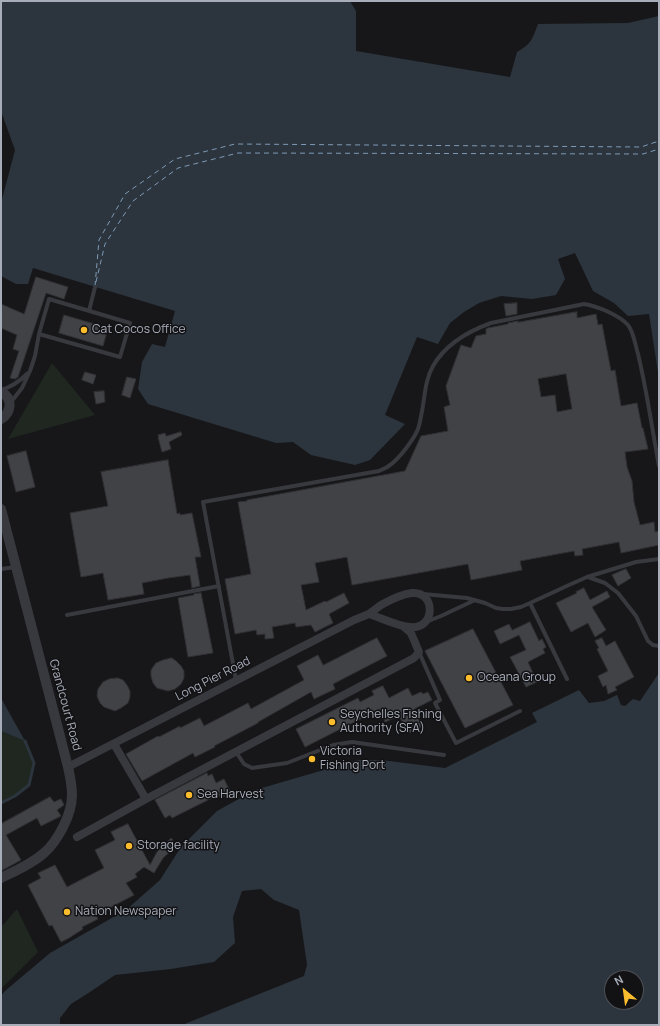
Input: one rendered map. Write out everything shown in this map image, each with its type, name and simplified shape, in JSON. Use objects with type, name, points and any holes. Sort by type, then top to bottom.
[{"type":"street","points":[[1,391],[8,398],[10,404],[7,414],[1,419]]},
{"type":"street","name":"Grandcourt Road","points":[[1,509],[68,767],[72,796],[69,813],[65,824],[44,853],[19,870],[1,878]]},
{"type":"street","name":"Long Pier Road","points":[[68,767],[354,620],[369,614],[380,605],[401,596],[414,593],[421,594]]},
{"type":"street","points":[[369,614],[404,626],[416,627],[426,622],[429,617],[430,609],[428,601],[425,596],[421,594]]},
{"type":"street","points":[[77,837],[236,751],[414,658],[419,652],[411,633],[404,626]]},
{"type":"street","points":[[114,744],[146,799]]},
{"type":"lane","points":[[89,311],[95,287]]},
{"type":"lane","points":[[10,404],[22,388],[30,371],[35,356],[39,334],[49,299],[130,323],[120,357],[39,334]]},
{"type":"lane","points":[[236,681],[203,502],[379,471],[390,466],[400,456],[418,429],[426,384],[432,367],[439,356],[457,340],[480,327],[491,323],[584,304],[600,308],[618,317],[627,325],[632,333],[643,375],[659,466]]},
{"type":"lane","points":[[1,391],[21,380],[30,371]]},
{"type":"lane","points":[[421,594],[475,600],[503,609],[511,609],[522,607],[587,577],[636,562],[659,559]]},
{"type":"lane","points":[[1,569],[16,567]]},
{"type":"lane","points":[[587,577],[605,582],[618,593],[636,616],[648,641],[653,645],[659,646]]},
{"type":"lane","points":[[67,615],[218,586]]},
{"type":"lane","points":[[426,622],[475,600]]},
{"type":"lane","points":[[530,603],[567,679]]},
{"type":"lane","points":[[419,652],[440,700],[435,703],[456,743],[520,711]]},
{"type":"lane","points":[[236,751],[244,764],[252,768],[288,763],[333,745],[352,742],[444,755]]},
{"type":"shaded area","points":[[1,1],[350,1],[356,11],[356,51],[510,77],[517,52],[530,41],[538,24],[628,23],[659,16],[659,379],[649,314],[628,316],[614,303],[593,291],[575,253],[558,259],[565,279],[556,295],[532,299],[501,296],[479,303],[464,312],[450,323],[438,344],[417,337],[385,415],[405,424],[370,460],[355,465],[311,455],[293,442],[276,443],[148,404],[138,389],[142,362],[152,344],[165,347],[175,311],[33,268],[28,284],[16,284],[1,276],[1,203],[15,150],[1,111]]},
{"type":"shaded area","points":[[52,363],[95,415],[8,439]]},
{"type":"shaded area","points":[[659,673],[659,1025],[182,1025],[304,976],[307,965],[299,910],[274,900],[261,889],[242,891],[233,917],[235,943],[214,962],[171,969],[115,975],[71,1004],[60,1018],[60,1025],[1,1025],[1,996],[5,991],[50,953],[126,910],[160,880],[181,847],[217,811],[255,790],[358,760],[381,760],[445,768],[537,722],[532,713],[579,690],[589,703],[604,701],[617,695],[621,705],[625,706],[633,699],[640,701]]},
{"type":"shaded area","points":[[1,698],[25,741],[1,731]]},
{"type":"shaded area","points":[[1,731],[25,741],[34,763],[29,785],[15,796],[1,802]]},
{"type":"shaded area","points":[[17,909],[38,952],[1,989],[1,927]]},
{"type":"building","points":[[36,277],[68,287],[64,299],[46,293],[18,377],[15,379],[10,378],[19,351],[13,349],[17,335],[1,328],[1,304],[24,314]]},
{"type":"building","points":[[517,303],[517,314],[506,316],[504,304]]},
{"type":"building","points":[[577,312],[577,318],[596,314],[598,325],[602,324],[611,371],[615,370],[621,406],[637,403],[648,449],[625,452],[627,467],[632,481],[634,502],[640,525],[654,522],[655,532],[659,531],[659,545],[621,553],[619,542],[582,549],[583,555],[575,556],[574,551],[520,561],[522,570],[471,580],[468,564],[352,585],[347,557],[315,563],[319,582],[301,585],[306,610],[344,593],[349,603],[329,614],[333,623],[315,632],[311,625],[296,627],[295,623],[272,627],[274,638],[265,639],[265,634],[257,635],[256,630],[235,634],[225,579],[251,574],[238,502],[405,471],[421,436],[448,431],[444,407],[450,405],[446,386],[461,345],[471,348],[476,336],[486,334],[486,329]],"holes":[[[566,374],[572,409],[557,412],[555,395],[541,397],[538,379]]]},
{"type":"building","name":"Cat Cocos Office","points":[[64,315],[108,328],[103,346],[59,333]]},
{"type":"building","points":[[85,372],[96,375],[93,384],[82,380]]},
{"type":"building","points":[[127,377],[136,379],[130,398],[122,395]]},
{"type":"building","points":[[104,391],[105,402],[96,404],[94,392]]},
{"type":"building","points":[[181,432],[182,435],[169,442],[171,449],[162,452],[158,435],[165,433],[166,436]]},
{"type":"building","points":[[26,451],[35,487],[16,492],[7,456]]},
{"type":"building","points":[[168,460],[177,514],[192,513],[201,557],[195,557],[200,586],[192,588],[190,575],[168,578],[142,583],[144,594],[108,600],[103,573],[81,577],[70,513],[108,506],[101,472]]},
{"type":"building","points":[[626,569],[631,578],[618,586],[612,575]]},
{"type":"building","points":[[584,588],[590,600],[607,591],[610,597],[592,607],[606,630],[595,637],[588,623],[571,632],[556,603]]},
{"type":"building","points":[[201,593],[213,653],[188,657],[178,598]]},
{"type":"building","points":[[530,622],[539,641],[542,639],[546,647],[543,649],[545,653],[528,662],[537,682],[526,687],[510,657],[526,650],[519,635],[500,644],[494,631],[509,624],[512,630]]},
{"type":"building","name":"Oceana Group","points":[[473,629],[513,705],[465,728],[425,651]]},
{"type":"building","points":[[377,638],[387,656],[333,684],[335,689],[314,699],[311,692],[195,757],[193,753],[142,781],[126,754],[158,736],[159,737],[180,726],[180,728],[200,718],[204,726],[248,703],[251,709],[304,680],[297,666],[318,655],[323,665]]},
{"type":"building","points":[[602,638],[606,646],[615,641],[634,677],[615,687],[617,690],[608,694],[606,685],[603,687],[598,676],[608,671],[597,649],[599,648],[595,641]]},
{"type":"building","points":[[172,658],[184,671],[184,678],[181,684],[175,689],[168,691],[157,688],[153,683],[151,670],[156,663]]},
{"type":"building","points":[[118,678],[123,680],[127,685],[130,691],[130,697],[128,703],[115,711],[104,707],[100,703],[97,696],[98,689],[103,682],[109,679]]},
{"type":"building","points":[[383,686],[389,698],[408,688],[412,696],[421,692],[423,694],[428,692],[432,700],[414,709],[423,726],[409,733],[399,716],[385,722],[380,709],[305,747],[296,729],[358,698],[360,702],[374,695],[372,691]]},
{"type":"building","name":"Sea Harvest","points":[[207,773],[208,776],[212,774],[216,783],[224,779],[231,793],[221,798],[218,795],[172,818],[170,815],[165,818],[155,800]]},
{"type":"building","points":[[50,797],[54,802],[61,799],[64,805],[57,810],[61,816],[41,826],[37,818],[6,835],[21,860],[1,871],[1,824]]},
{"type":"building","points":[[128,824],[150,865],[157,852],[171,838],[177,845],[163,858],[154,873],[144,867],[135,874],[137,877],[126,883],[134,895],[96,915],[98,919],[82,927],[83,929],[61,942],[52,925],[49,926],[28,885],[41,878],[38,873],[55,865],[67,887],[104,868],[95,850],[115,840],[111,832]]},
{"type":"waterway","points":[[1,803],[15,796],[29,785],[34,763],[25,741]]},
{"type":"ferry route","points":[[95,286],[99,240],[125,194],[175,159],[235,144],[641,147],[659,141]]},
{"type":"ferry route","points":[[96,282],[105,244],[133,201],[178,168],[238,153],[643,154],[659,149]]},
{"type":"place","name":"Cat Cocos Office","points":[[84,330]]},
{"type":"place","name":"Oceana Group","points":[[469,678]]},
{"type":"place","name":"Seychelles Fishing Authority (SFA)","points":[[332,722]]},
{"type":"place","name":"Victoria Fishing Port","points":[[312,759]]},
{"type":"place","name":"Sea Harvest","points":[[189,795]]},
{"type":"place","name":"Storage facility","points":[[129,846]]},
{"type":"place","name":"Nation Newspaper","points":[[67,912]]}]
